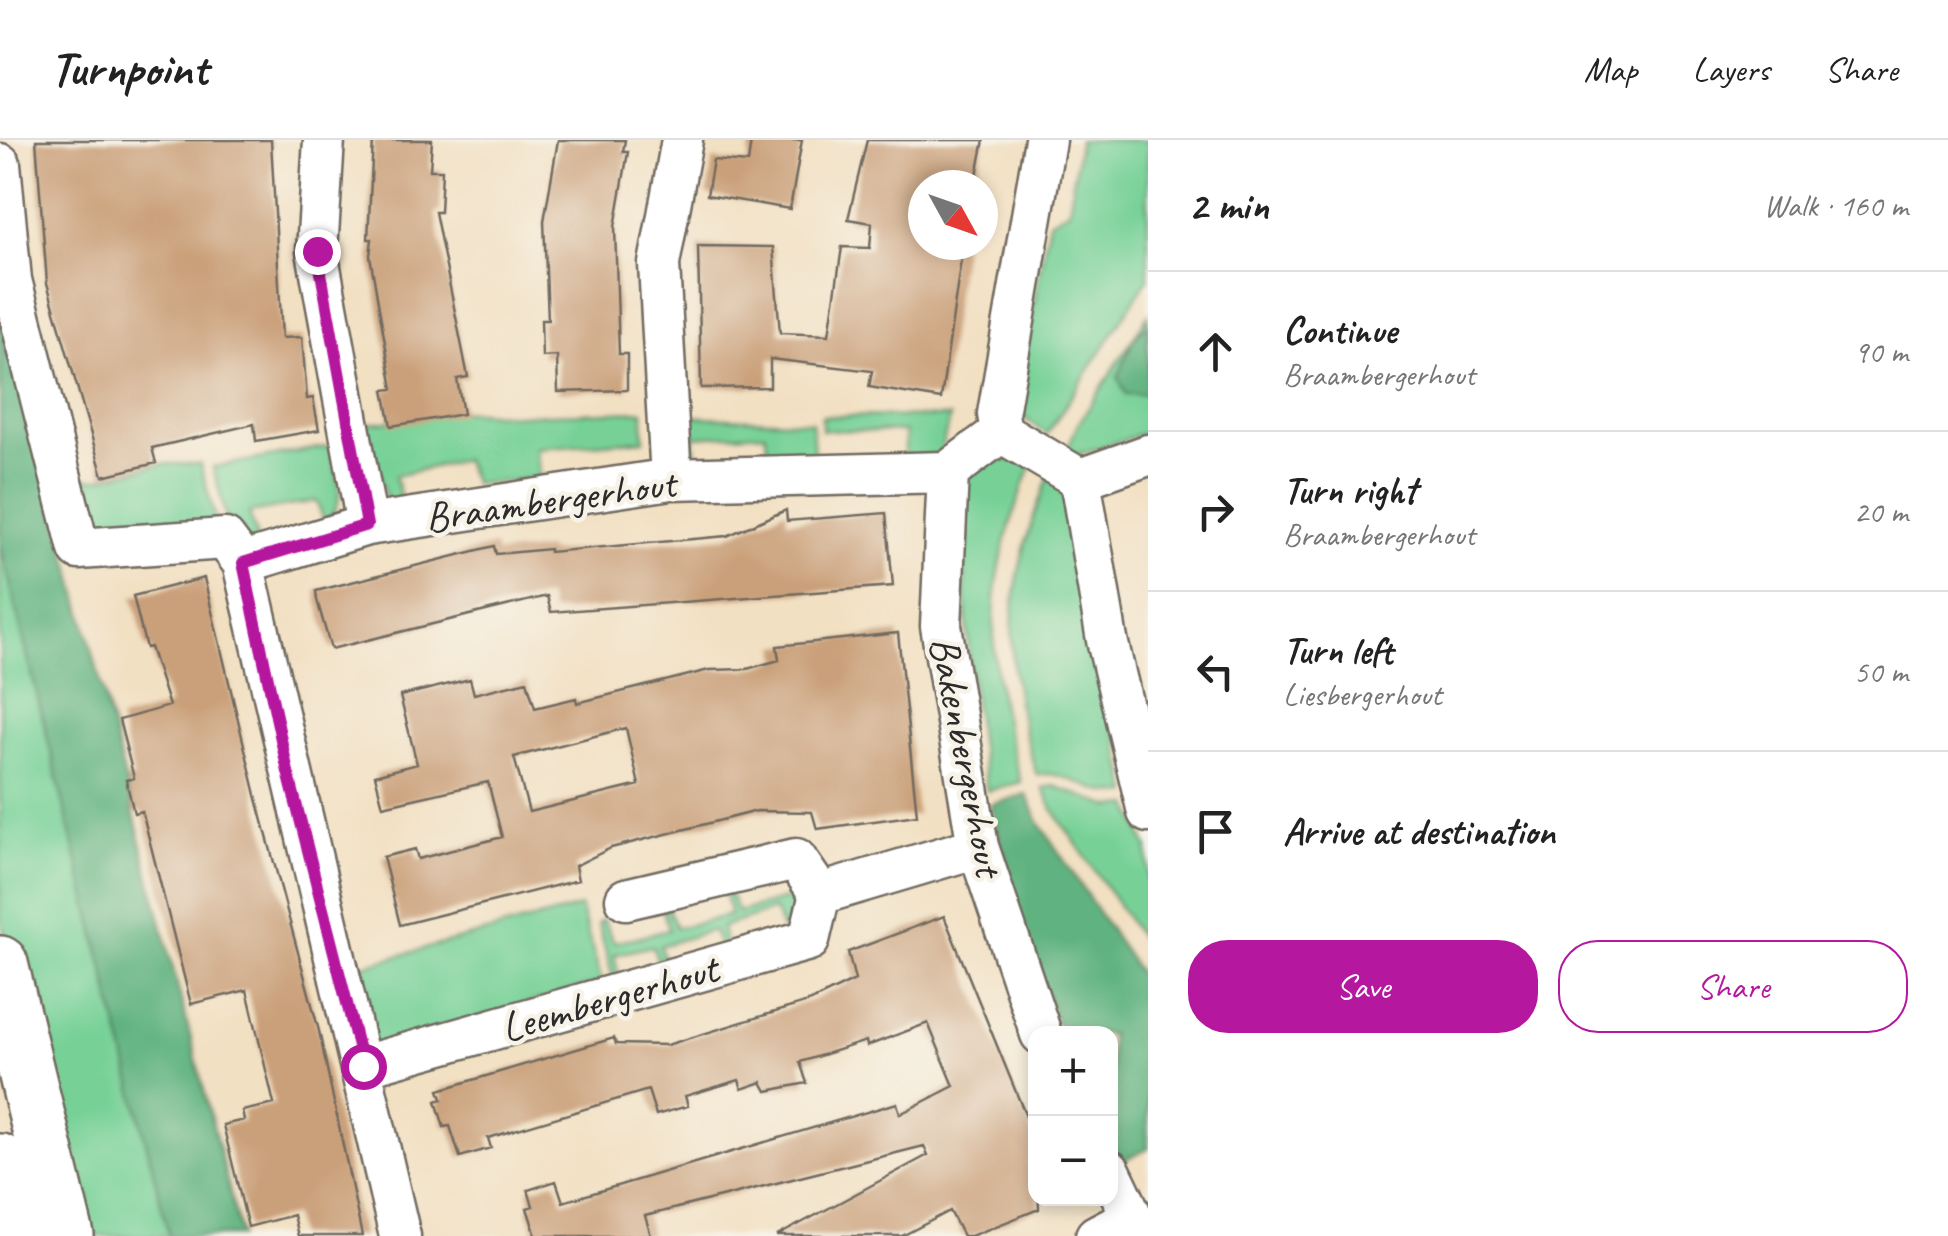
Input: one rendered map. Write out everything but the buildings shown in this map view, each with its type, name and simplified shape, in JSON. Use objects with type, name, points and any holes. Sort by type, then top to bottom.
[{"type":"main road","points":[[0,964],[11,1053],[66,1236]]},
{"type":"main road","points":[[0,1162],[18,1236]]},
{"type":"street","points":[[324,140],[317,251],[367,525]]},
{"type":"street","points":[[672,479],[659,264],[682,140]]},
{"type":"street","points":[[1046,140],[998,414],[1001,432],[1080,479],[1108,640],[1148,812]]},
{"type":"street","points":[[0,164],[11,280],[80,548],[224,538],[243,563],[288,772],[363,1066],[400,1236]]},
{"type":"street","points":[[948,472],[1001,432]]},
{"type":"street","points":[[1080,479],[1148,455]]},
{"type":"street","name":"Braambergerhout","points":[[243,563],[367,525],[672,479],[948,472]]},
{"type":"street","name":"Bakenbergerhout","points":[[948,472],[941,626],[978,847],[1038,1026]]},
{"type":"street","points":[[820,894],[978,847]]},
{"type":"street","name":"Leembergerhout","points":[[363,1066],[809,940],[820,894],[796,859],[626,898]]},
{"type":"street","points":[[1096,1236],[1139,1226],[1118,1185]]},
{"type":"green space","points":[[1079,140],[1148,140],[1148,279],[1047,434],[1024,418],[1016,399],[1049,221],[1069,210]]},
{"type":"green space","points":[[0,288],[30,423],[75,582],[241,1236],[169,1236],[0,543]]},
{"type":"green space","points":[[1148,315],[1148,432],[1076,455],[1068,448],[1077,426]]},
{"type":"green space","points":[[1148,324],[1148,394],[1126,394],[1118,378],[1133,339]]},
{"type":"green space","points":[[463,411],[519,415],[643,411],[644,440],[536,448],[540,478],[474,484],[464,460],[395,476],[403,506],[388,504],[365,424]]},
{"type":"green space","points":[[680,416],[812,422],[814,457],[770,459],[765,433],[693,437],[699,465],[689,462]]},
{"type":"green space","points":[[822,416],[950,417],[940,454],[905,456],[905,432],[822,430]]},
{"type":"green space","points":[[330,446],[339,497],[332,514],[324,521],[316,501],[249,513],[258,541],[249,541],[228,524],[213,467]]},
{"type":"green space","points":[[1010,459],[1032,464],[1004,547],[994,622],[1000,697],[1021,782],[987,791],[967,634],[965,475],[983,462]]},
{"type":"green space","points":[[162,464],[200,464],[217,524],[102,534],[79,513],[74,478],[97,479]]},
{"type":"green space","points":[[1050,474],[1061,479],[1129,793],[1104,792],[1059,776],[1037,775],[1025,735],[1017,696],[1012,623],[1023,551]]},
{"type":"green space","points":[[0,537],[170,1236],[81,1236],[0,916]]},
{"type":"green space","points":[[1054,786],[1111,807],[1130,805],[1148,849],[1148,949],[1054,811],[1043,788]]},
{"type":"green space","points":[[1026,794],[1040,824],[1148,987],[1148,1148],[1121,1162],[1118,1026],[1058,1026],[1032,956],[990,805]]},
{"type":"green space","points":[[792,876],[802,919],[783,931],[774,910],[722,927],[726,949],[720,950],[713,930],[660,946],[667,969],[661,969],[652,946],[614,955],[621,983],[614,982],[598,923],[603,920],[614,942],[669,930],[661,905],[667,905],[676,928],[731,915],[724,893],[728,890],[738,912],[789,898],[784,877]]},
{"type":"green space","points":[[580,907],[602,982],[372,1049],[353,968]]},
{"type":"route","points":[[317,251],[367,525],[243,563],[288,772],[363,1066]]}]
